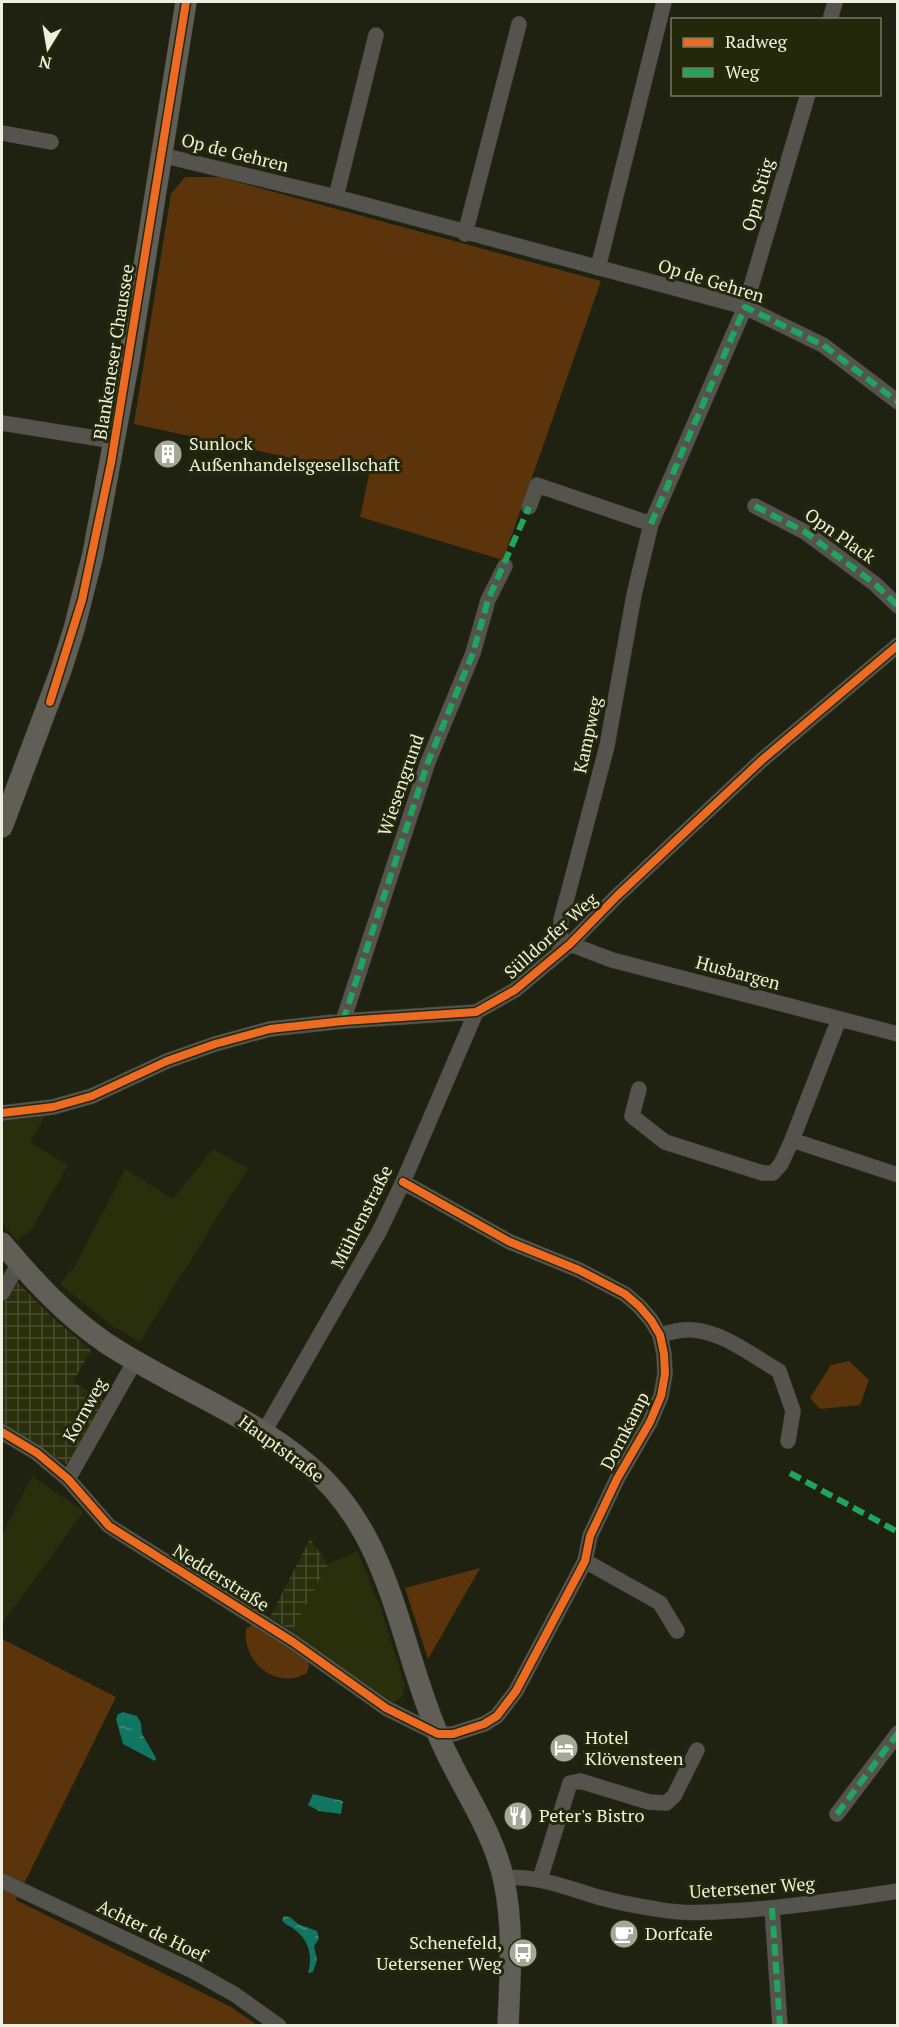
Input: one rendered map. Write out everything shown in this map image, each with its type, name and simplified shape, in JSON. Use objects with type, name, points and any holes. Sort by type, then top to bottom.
[{"type":"main road","name":"Blankeneser Chaussee","points":[[2,827],[50,702],[74,629],[93,554],[114,441],[186,2]]},
{"type":"main road","name":"Hauptstraße","points":[[2,1243],[53,1300],[78,1322],[135,1361],[264,1432],[306,1463],[335,1489],[359,1522],[376,1553],[438,1734],[485,1829],[504,1878],[509,1905],[510,1938],[508,2025]]},
{"type":"street","points":[[598,268],[664,2]]},
{"type":"street","points":[[831,18],[835,2]]},
{"type":"street","points":[[465,234],[519,24]]},
{"type":"street","points":[[336,197],[376,35]]},
{"type":"street","name":"Opn Stüg","points":[[746,307],[807,96]]},
{"type":"street","points":[[2,133],[51,142]]},
{"type":"street","name":"Op de Gehren","points":[[161,155],[336,197],[465,234],[746,307],[823,345],[897,402]]},
{"type":"street","name":"Kampweg","points":[[565,948],[561,920],[607,746],[634,595],[651,524],[746,307]]},
{"type":"street","points":[[2,423],[114,441]]},
{"type":"street","points":[[529,507],[537,485],[651,524]]},
{"type":"street","name":"Opn Plack","points":[[755,506],[805,532],[875,584],[897,606]]},
{"type":"street","name":"Wiesengrund","points":[[343,1021],[428,762],[473,653],[488,600],[505,566]]},
{"type":"street","name":"Sülldorfer Weg","points":[[2,1113],[53,1107],[92,1096],[167,1061],[270,1029],[343,1021],[476,1012],[515,990],[565,948],[762,760],[897,645]]},
{"type":"street","name":"Husbargen","points":[[565,948],[897,1034]]},
{"type":"street","name":"Mühlenstraße","points":[[264,1432],[379,1232],[404,1182],[476,1012]]},
{"type":"street","points":[[639,1089],[632,1116],[665,1142],[763,1173],[773,1173],[781,1164],[792,1140],[839,1019]]},
{"type":"street","points":[[792,1140],[897,1174]]},
{"type":"street","name":"Dornkamp","points":[[404,1182],[510,1242],[606,1283],[639,1306],[660,1335],[665,1374],[661,1396],[650,1422],[590,1536],[585,1561],[516,1691],[496,1716],[484,1724],[453,1734],[438,1734]]},
{"type":"street","points":[[2,1293],[19,1263]]},
{"type":"street","points":[[660,1335],[681,1330],[696,1330],[714,1335],[779,1371],[793,1411],[788,1441]]},
{"type":"street","name":"Kornweg","points":[[68,1479],[135,1361]]},
{"type":"street","name":"Nedderstraße","points":[[2,1432],[37,1453],[68,1479],[109,1526],[293,1642],[386,1708],[438,1734]]},
{"type":"street","points":[[585,1561],[660,1603],[677,1632]]},
{"type":"street","points":[[837,1814],[897,1733]]},
{"type":"street","points":[[540,1879],[570,1783],[579,1781],[649,1802],[666,1803],[674,1796],[697,1750]]},
{"type":"street","name":"Uetersener Weg","points":[[504,1878],[540,1879],[602,1898],[656,1910],[685,1913],[832,1902],[897,1891]]},
{"type":"street","name":"Achter de Hoef","points":[[2,1881],[193,1971],[234,1994],[279,2025]]},
{"type":"street","points":[[772,1908],[780,2025]]},
{"type":"shaded area","points":[[185,177],[219,177],[601,281],[503,560],[360,517],[369,475],[134,424],[171,194]]},
{"type":"shaded area","points":[[45,1116],[30,1142],[68,1165],[32,1229],[17,1241],[2,1223],[2,1119]]},
{"type":"shaded area","points":[[213,1149],[248,1168],[140,1342],[112,1326],[60,1284],[75,1266],[125,1169],[173,1199]]},
{"type":"shaded area","points":[[16,1281],[52,1317],[91,1350],[73,1382],[107,1403],[71,1467],[2,1425],[2,1306]]},
{"type":"shaded area","points":[[849,1361],[869,1380],[860,1405],[820,1409],[810,1398],[831,1365]]},
{"type":"shaded area","points":[[32,1476],[84,1511],[2,1624],[2,1535]]},
{"type":"shaded area","points":[[310,1539],[328,1564],[292,1631],[270,1617]]},
{"type":"shaded area","points":[[357,1551],[381,1608],[405,1685],[402,1697],[395,1702],[387,1701],[292,1631],[328,1564]]},
{"type":"shaded area","points":[[480,1568],[428,1659],[405,1588]]},
{"type":"shaded area","points":[[254,1626],[307,1658],[309,1666],[307,1673],[295,1678],[284,1678],[273,1676],[263,1670],[249,1652],[246,1629]]},
{"type":"shaded area","points":[[2,1639],[116,1697],[16,1900],[231,2007],[257,2025],[2,2025]]},
{"type":"water","points":[[123,1712],[137,1716],[141,1723],[142,1734],[156,1758],[155,1761],[123,1744],[116,1719],[118,1714]]},
{"type":"water","points":[[313,1794],[343,1801],[341,1814],[319,1811],[308,1805]]},
{"type":"water","points":[[284,1916],[317,1931],[319,1939],[314,1946],[317,1960],[313,1972],[308,1973],[310,1955],[306,1943],[299,1933],[283,1922]]},
{"type":"marked path","points":[[651,524],[745,307],[823,345],[898,402]]},
{"type":"marked path","points":[[755,506],[805,532],[875,584],[898,606]]},
{"type":"marked path","points":[[343,1021],[428,762],[473,653],[488,600],[529,507]]},
{"type":"marked path","points":[[790,1473],[898,1532]]},
{"type":"marked path","points":[[837,1814],[898,1733]]},
{"type":"marked path","points":[[772,1908],[780,2026]]},
{"type":"cycle path","points":[[50,702],[82,600],[111,463],[186,2]]},
{"type":"cycle path","points":[[2,1113],[53,1107],[92,1096],[167,1061],[215,1044],[270,1029],[343,1021],[476,1012],[515,990],[570,944],[617,896],[762,760],[898,645]]},
{"type":"cycle path","points":[[2,1432],[37,1453],[68,1479],[109,1526],[293,1642],[386,1708],[438,1734],[453,1734],[484,1724],[497,1716],[516,1691],[585,1561],[590,1536],[617,1479],[650,1422],[661,1396],[665,1374],[664,1354],[660,1335],[651,1320],[625,1294],[579,1270],[510,1242],[403,1182]]},
{"type":"place","name":"Sunlock Außenhandelsgesellschaft","points":[[168,454]]},
{"type":"place","name":"Hotel Klövensteen","points":[[564,1748]]},
{"type":"place","name":"Peter's Bistro","points":[[518,1816]]},
{"type":"place","name":"Dorfcafe","points":[[624,1934]]},
{"type":"place","name":"Schenefeld, Uetersener Weg","points":[[523,1953]]}]
